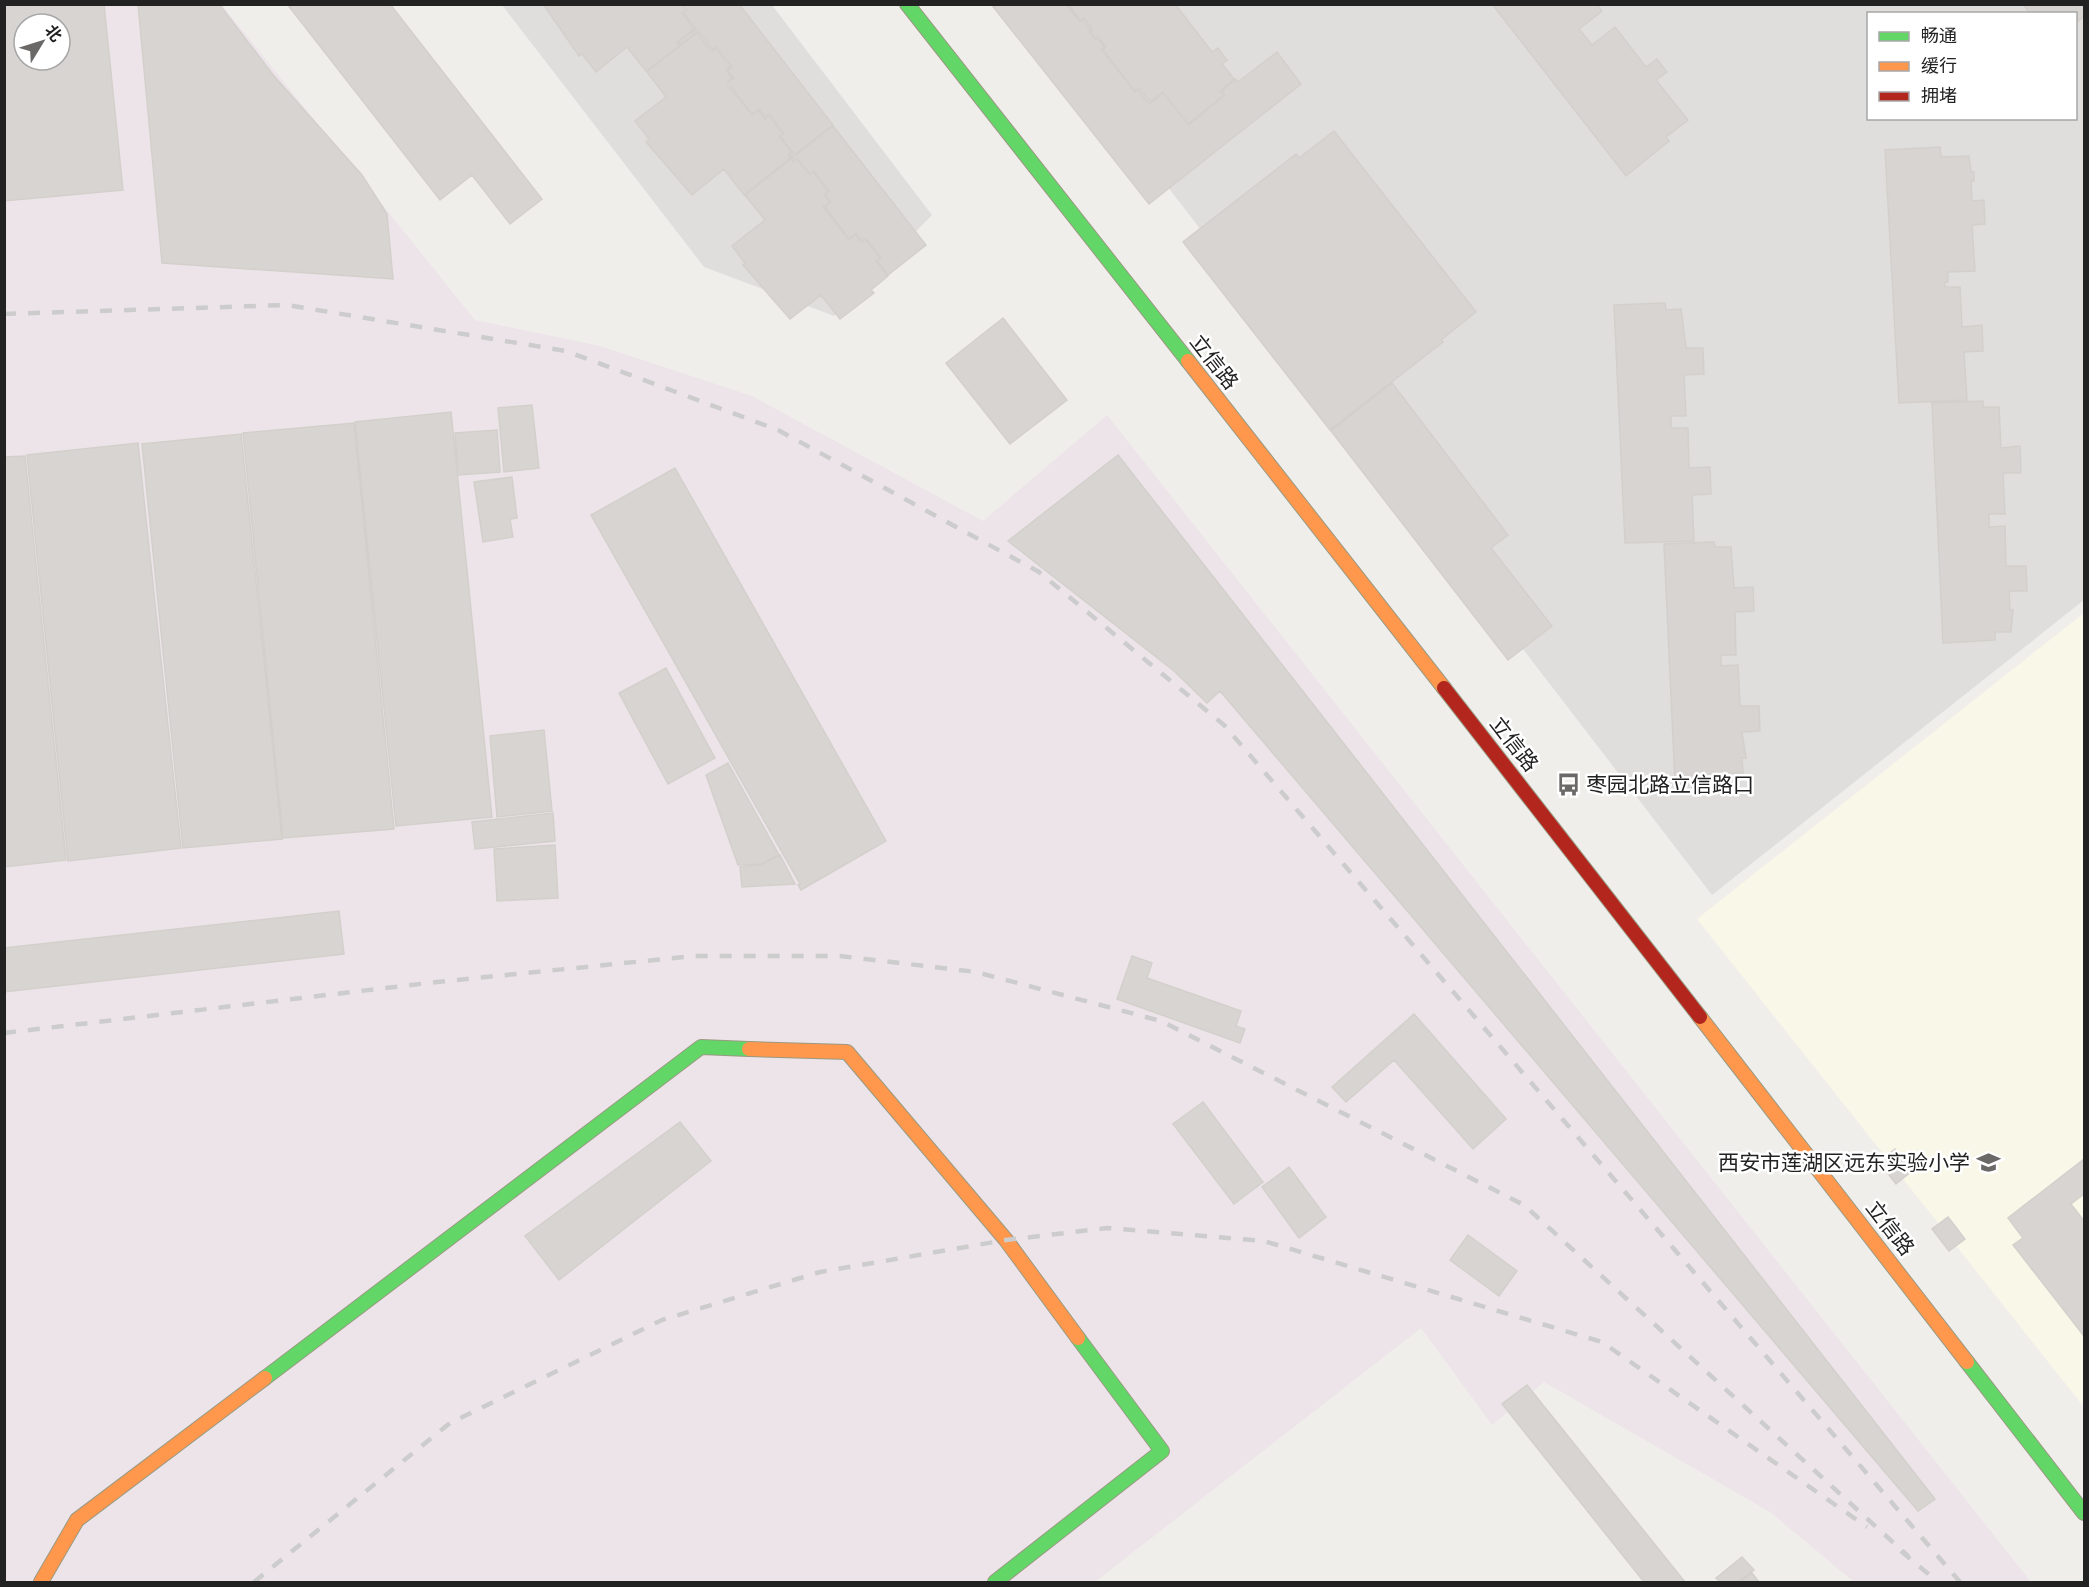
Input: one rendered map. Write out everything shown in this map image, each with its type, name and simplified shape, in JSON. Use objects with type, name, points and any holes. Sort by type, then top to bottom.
[{"type":"street","name":"立信路","points":[[907,4],[1539,809],[2085,1513]]},
{"type":"street","points":[[40,1582],[77,1520],[701,1047],[848,1052],[1006,1240],[1162,1451],[995,1582]]},
{"type":"shaded area","points":[[5,4],[222,5],[475,320],[600,346],[752,396],[983,521],[1107,415],[2031,1582],[1854,1582],[1770,1512],[1544,1382],[1492,1425],[1421,1328],[1095,1582],[5,1582]]},
{"type":"shaded area","points":[[502,5],[772,5],[932,215],[834,316],[704,267]]},
{"type":"shaded area","points":[[1028,5],[2084,5],[2084,600],[1712,895]]},
{"type":"shaded area","name":"西安市莲湖区远东实验小学","points":[[2084,613],[2084,1407],[1697,919]]},
{"type":"building","points":[[4,4],[104,4],[123,190],[4,201]]},
{"type":"building","points":[[138,4],[219,4],[274,76],[362,175],[387,214],[393,279],[162,263]]},
{"type":"building","points":[[287,4],[390,4],[542,199],[510,224],[472,175],[440,200]]},
{"type":"building","points":[[543,4],[682,4],[687,10],[682,13],[694,29],[677,42],[680,45],[646,71],[627,47],[596,72],[582,54],[579,56]]},
{"type":"building","points":[[683,4],[739,4],[833,125],[791,157],[789,155],[793,152],[780,136],[784,134],[769,114],[765,117],[759,109],[752,114],[728,82],[734,78],[727,70],[732,67],[716,47],[713,50],[698,31],[681,44],[679,42],[696,29],[684,13],[687,10]]},
{"type":"building","points":[[991,4],[1066,4],[1080,22],[1083,20],[1095,39],[1097,38],[1105,47],[1101,49],[1135,92],[1138,90],[1149,104],[1163,93],[1189,125],[1225,95],[1222,91],[1236,79],[1238,82],[1277,52],[1301,84],[1149,204]]},
{"type":"building","points":[[1068,4],[1175,4],[1212,52],[1218,48],[1227,60],[1222,64],[1234,79],[1220,91],[1224,95],[1188,124],[1163,92],[1150,102],[1139,88],[1135,91],[1103,50],[1106,47],[1098,36],[1095,38],[1090,32],[1093,30],[1084,18],[1081,21]]},
{"type":"building","points":[[1492,4],[1597,4],[1602,11],[1579,29],[1592,45],[1615,27],[1646,67],[1657,59],[1667,72],[1656,80],[1688,120],[1666,137],[1669,141],[1626,176]]},
{"type":"building","points":[[2023,4],[2084,4],[2084,16],[2077,22],[2077,12],[2029,12]]},
{"type":"building","points":[[697,33],[712,52],[716,48],[731,66],[726,70],[732,78],[726,83],[752,115],[758,110],[765,119],[769,115],[783,134],[779,136],[791,152],[788,155],[790,158],[744,195],[724,169],[692,195],[646,142],[649,139],[635,121],[666,97],[647,72]]},
{"type":"building","points":[[833,126],[926,245],[888,275],[877,261],[881,258],[866,238],[862,241],[856,233],[849,239],[825,207],[831,202],[825,194],[829,191],[814,171],[810,174],[797,158],[794,161],[792,158]]},
{"type":"building","points":[[1334,131],[1476,312],[1441,340],[1443,342],[1330,430],[1183,242],[1296,154],[1299,158]]},
{"type":"building","points":[[1940,147],[1941,157],[1969,156],[1971,172],[1974,172],[1974,181],[1971,181],[1972,201],[1984,200],[1985,224],[1972,225],[1975,271],[1948,272],[1948,282],[1945,282],[1945,287],[1960,287],[1962,327],[1982,325],[1983,351],[1964,352],[1967,400],[1899,403],[1885,150]]},
{"type":"building","points":[[791,159],[794,163],[798,160],[810,175],[813,172],[828,191],[824,194],[830,202],[823,207],[849,240],[856,235],[862,243],[866,240],[880,258],[876,261],[888,276],[871,290],[874,293],[840,319],[821,295],[790,319],[743,265],[745,263],[732,246],[765,220],[745,195]]},
{"type":"building","points":[[1665,303],[1666,310],[1681,309],[1686,348],[1703,348],[1704,374],[1684,375],[1686,416],[1671,416],[1671,428],[1688,428],[1689,468],[1710,467],[1711,494],[1692,495],[1694,541],[1625,543],[1614,305]]},
{"type":"building","points":[[1003,318],[1067,400],[1010,444],[946,363]]},
{"type":"building","points":[[1392,383],[1508,535],[1491,548],[1552,626],[1508,660],[1331,431]]},
{"type":"building","points":[[1983,401],[1983,407],[1999,407],[2001,448],[2020,446],[2021,473],[2003,473],[2005,514],[1989,514],[1989,527],[2005,526],[2006,566],[2026,566],[2027,591],[2009,591],[2010,610],[2013,610],[2011,632],[1995,632],[1995,640],[1943,643],[1932,403]]},
{"type":"building","points":[[532,405],[539,468],[504,472],[498,408]]},
{"type":"building","points":[[451,412],[492,817],[396,826],[355,422]]},
{"type":"building","points":[[354,423],[394,829],[283,838],[243,433]]},
{"type":"building","points":[[497,430],[500,472],[458,475],[455,433]]},
{"type":"building","points":[[241,434],[282,839],[183,848],[142,444]]},
{"type":"building","points":[[138,443],[181,848],[68,861],[27,455]]},
{"type":"building","points":[[1118,455],[1935,1499],[1918,1511],[1220,691],[1207,703],[1174,671],[1008,541]]},
{"type":"building","points":[[25,456],[66,860],[4,867],[4,457]]},
{"type":"building","points":[[675,468],[886,841],[801,890],[798,885],[800,884],[591,515]]},
{"type":"building","points":[[512,477],[517,518],[510,519],[513,537],[483,542],[474,482]]},
{"type":"building","points":[[1714,542],[1715,547],[1731,547],[1734,588],[1753,587],[1754,611],[1735,612],[1736,655],[1721,655],[1721,666],[1738,665],[1740,706],[1759,706],[1760,731],[1742,732],[1746,758],[1742,758],[1743,773],[1728,773],[1728,781],[1675,783],[1664,544]]},
{"type":"building","points":[[666,668],[715,758],[668,784],[619,693]]},
{"type":"building","points":[[544,730],[552,811],[497,817],[490,736]]},
{"type":"building","points":[[728,763],[779,855],[761,864],[738,865],[706,775]]},
{"type":"building","points":[[553,813],[555,841],[475,849],[472,822]]},
{"type":"building","points":[[555,845],[558,898],[497,901],[494,849]]},
{"type":"building","points":[[780,855],[795,884],[742,887],[740,867],[761,865]]},
{"type":"building","points":[[339,911],[344,954],[4,992],[4,948]]},
{"type":"building","points":[[1132,956],[1152,963],[1147,978],[1241,1011],[1236,1026],[1245,1029],[1240,1043],[1117,999]]},
{"type":"building","points":[[1414,1014],[1506,1119],[1473,1149],[1394,1060],[1346,1102],[1332,1087]]},
{"type":"building","points":[[1203,1102],[1263,1182],[1234,1204],[1173,1124]]},
{"type":"building","points":[[680,1122],[711,1161],[559,1280],[525,1236]]},
{"type":"building","points":[[1895,1149],[1912,1171],[1896,1184],[1879,1162]]},
{"type":"building","points":[[2084,1159],[2084,1194],[2071,1204],[2084,1221],[2084,1336],[2013,1245],[2023,1238],[2008,1218]]},
{"type":"building","points":[[1289,1167],[1326,1217],[1299,1238],[1262,1187]]},
{"type":"building","points":[[1948,1217],[1965,1239],[1949,1251],[1932,1229]]},
{"type":"building","points":[[1468,1235],[1517,1271],[1499,1296],[1450,1260]]},
{"type":"building","points":[[1527,1385],[1685,1582],[1644,1582],[1502,1404]]},
{"type":"building","points":[[1742,1557],[1754,1570],[1738,1582],[1720,1582],[1716,1578]]},
{"type":"building","points":[[1752,1573],[1759,1582],[1740,1582]]},
{"type":"railway","points":[[4,314],[287,305],[566,351],[778,430],[1039,572],[1224,725],[1960,1582]]},
{"type":"railway","points":[[4,1033],[437,982],[694,956],[840,956],[976,972],[1161,1021],[1524,1205],[1908,1556]]},
{"type":"railway","points":[[254,1582],[450,1423],[662,1320],[820,1272],[1006,1240],[1107,1228],[1264,1241],[1602,1342],[1867,1527]]},
{"type":"railway","points":[[1901,1551],[1938,1582]]},
{"type":"traffic: fast","points":[[907,4],[1188,361]]},
{"type":"traffic: fast","points":[[265,1378],[701,1047],[749,1049]]},
{"type":"traffic: fast","points":[[995,1582],[1162,1451],[1078,1338]]},
{"type":"traffic: fast","points":[[1967,1362],[2084,1513]]},
{"type":"traffic: slow","points":[[1188,361],[1444,688]]},
{"type":"traffic: slow","points":[[1700,1017],[1967,1362]]},
{"type":"traffic: slow","points":[[749,1049],[847,1052],[1006,1240],[1078,1338]]},
{"type":"traffic: slow","points":[[41,1582],[77,1520],[265,1378]]},
{"type":"traffic: jam","points":[[1444,688],[1700,1017]]},
{"type":"place","name":"枣园北路立信路口","points":[[1568,785]]},
{"type":"place","name":"西安市莲湖区远东实验小学","points":[[1988,1163]]}]
